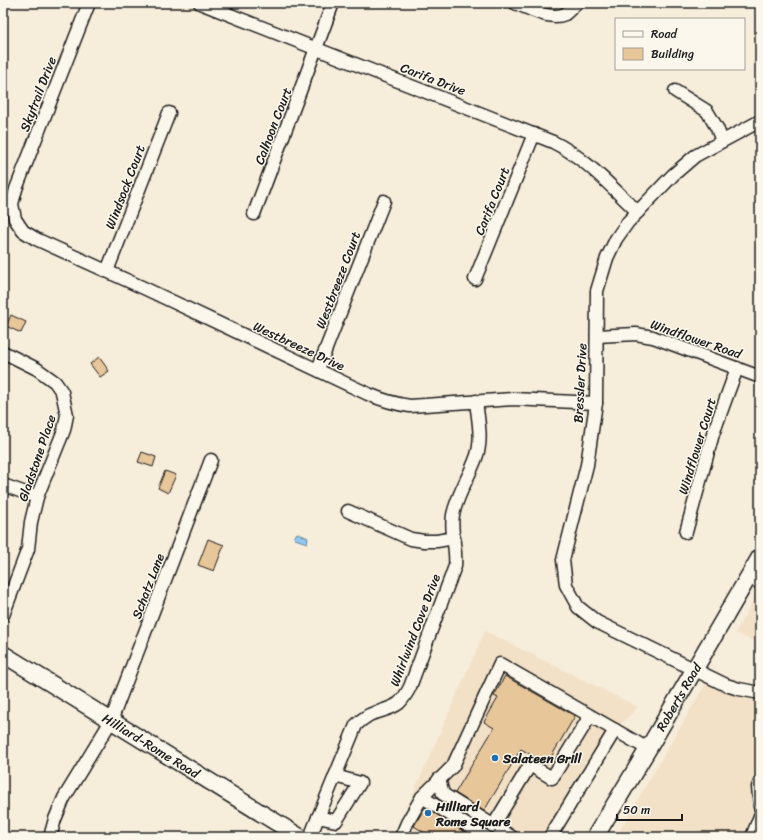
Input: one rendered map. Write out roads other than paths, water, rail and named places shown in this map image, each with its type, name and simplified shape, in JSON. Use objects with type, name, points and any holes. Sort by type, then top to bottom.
[{"type":"main road","name":"Roberts Road","points":[[595,837],[694,669],[754,580],[760,557]]},
{"type":"main road","name":"Hilliard-Rome Road","points":[[3,654],[300,837]]},
{"type":"street","name":"Skytrail Drive","points":[[16,219],[12,204],[16,189],[89,3]]},
{"type":"street","name":"Carifa Drive","points":[[200,3],[553,142],[576,155],[638,212]]},
{"type":"street","name":"Calhoon Court","points":[[254,214],[333,3]]},
{"type":"street","points":[[515,3],[542,14],[553,16],[564,14],[577,3]]},
{"type":"street","points":[[675,90],[707,111],[717,128],[722,141]]},
{"type":"street","name":"Windsock Court","points":[[107,271],[169,113]]},
{"type":"street","name":"Bressler Drive","points":[[760,122],[695,156],[673,175],[638,212],[616,239],[607,258],[597,292],[596,403],[587,465],[563,560],[566,585],[578,607],[597,622],[726,685],[760,693]]},
{"type":"street","name":"Carifa Court","points":[[476,279],[534,134]]},
{"type":"street","name":"Westbreeze Court","points":[[318,370],[384,201]]},
{"type":"street","name":"Westbreeze Drive","points":[[16,219],[23,231],[36,239],[368,394],[398,404],[421,406],[513,399],[596,403]]},
{"type":"street","name":"Windflower Road","points":[[597,336],[636,334],[654,336],[760,377]]},
{"type":"street","name":"Gladstone Place","points":[[3,352],[38,369],[55,382],[62,392],[67,415],[64,430],[37,497],[31,522],[28,549],[3,614]]},
{"type":"street","name":"Windflower Court","points":[[686,532],[713,434],[737,368]]},
{"type":"street","name":"Whirlwind Cove Drive","points":[[310,837],[356,725],[362,718],[370,714],[398,704],[410,687],[454,566],[456,556],[452,526],[456,504],[480,445],[476,401]]},
{"type":"street","name":"Schatz Lane","points":[[50,837],[54,819],[64,798],[111,721],[210,460]]},
{"type":"street","points":[[3,485],[37,497]]},
{"type":"street","points":[[348,511],[411,539],[437,541],[454,538]]},
{"type":"street","points":[[402,837],[407,823],[422,797],[453,766],[500,664],[648,749]]},
{"type":"street","points":[[493,826],[530,765],[552,778],[590,716]]},
{"type":"street","points":[[550,837],[615,730]]},
{"type":"street","points":[[318,817],[336,820],[360,783],[335,776]]},
{"type":"street","points":[[439,779],[443,794],[512,837]]},
{"type":"street","points":[[760,782],[758,787],[760,807]]},
{"type":"street","points":[[422,797],[486,837]]},
{"type":"street","points":[[752,837],[760,816]]},
{"type":"water","points":[[297,533],[308,538],[307,543],[294,538]]},
{"type":"place","name":"Salateen Grill","points":[[495,758]]},
{"type":"place","name":"Hilliard Rome Square","points":[[428,813]]}]
